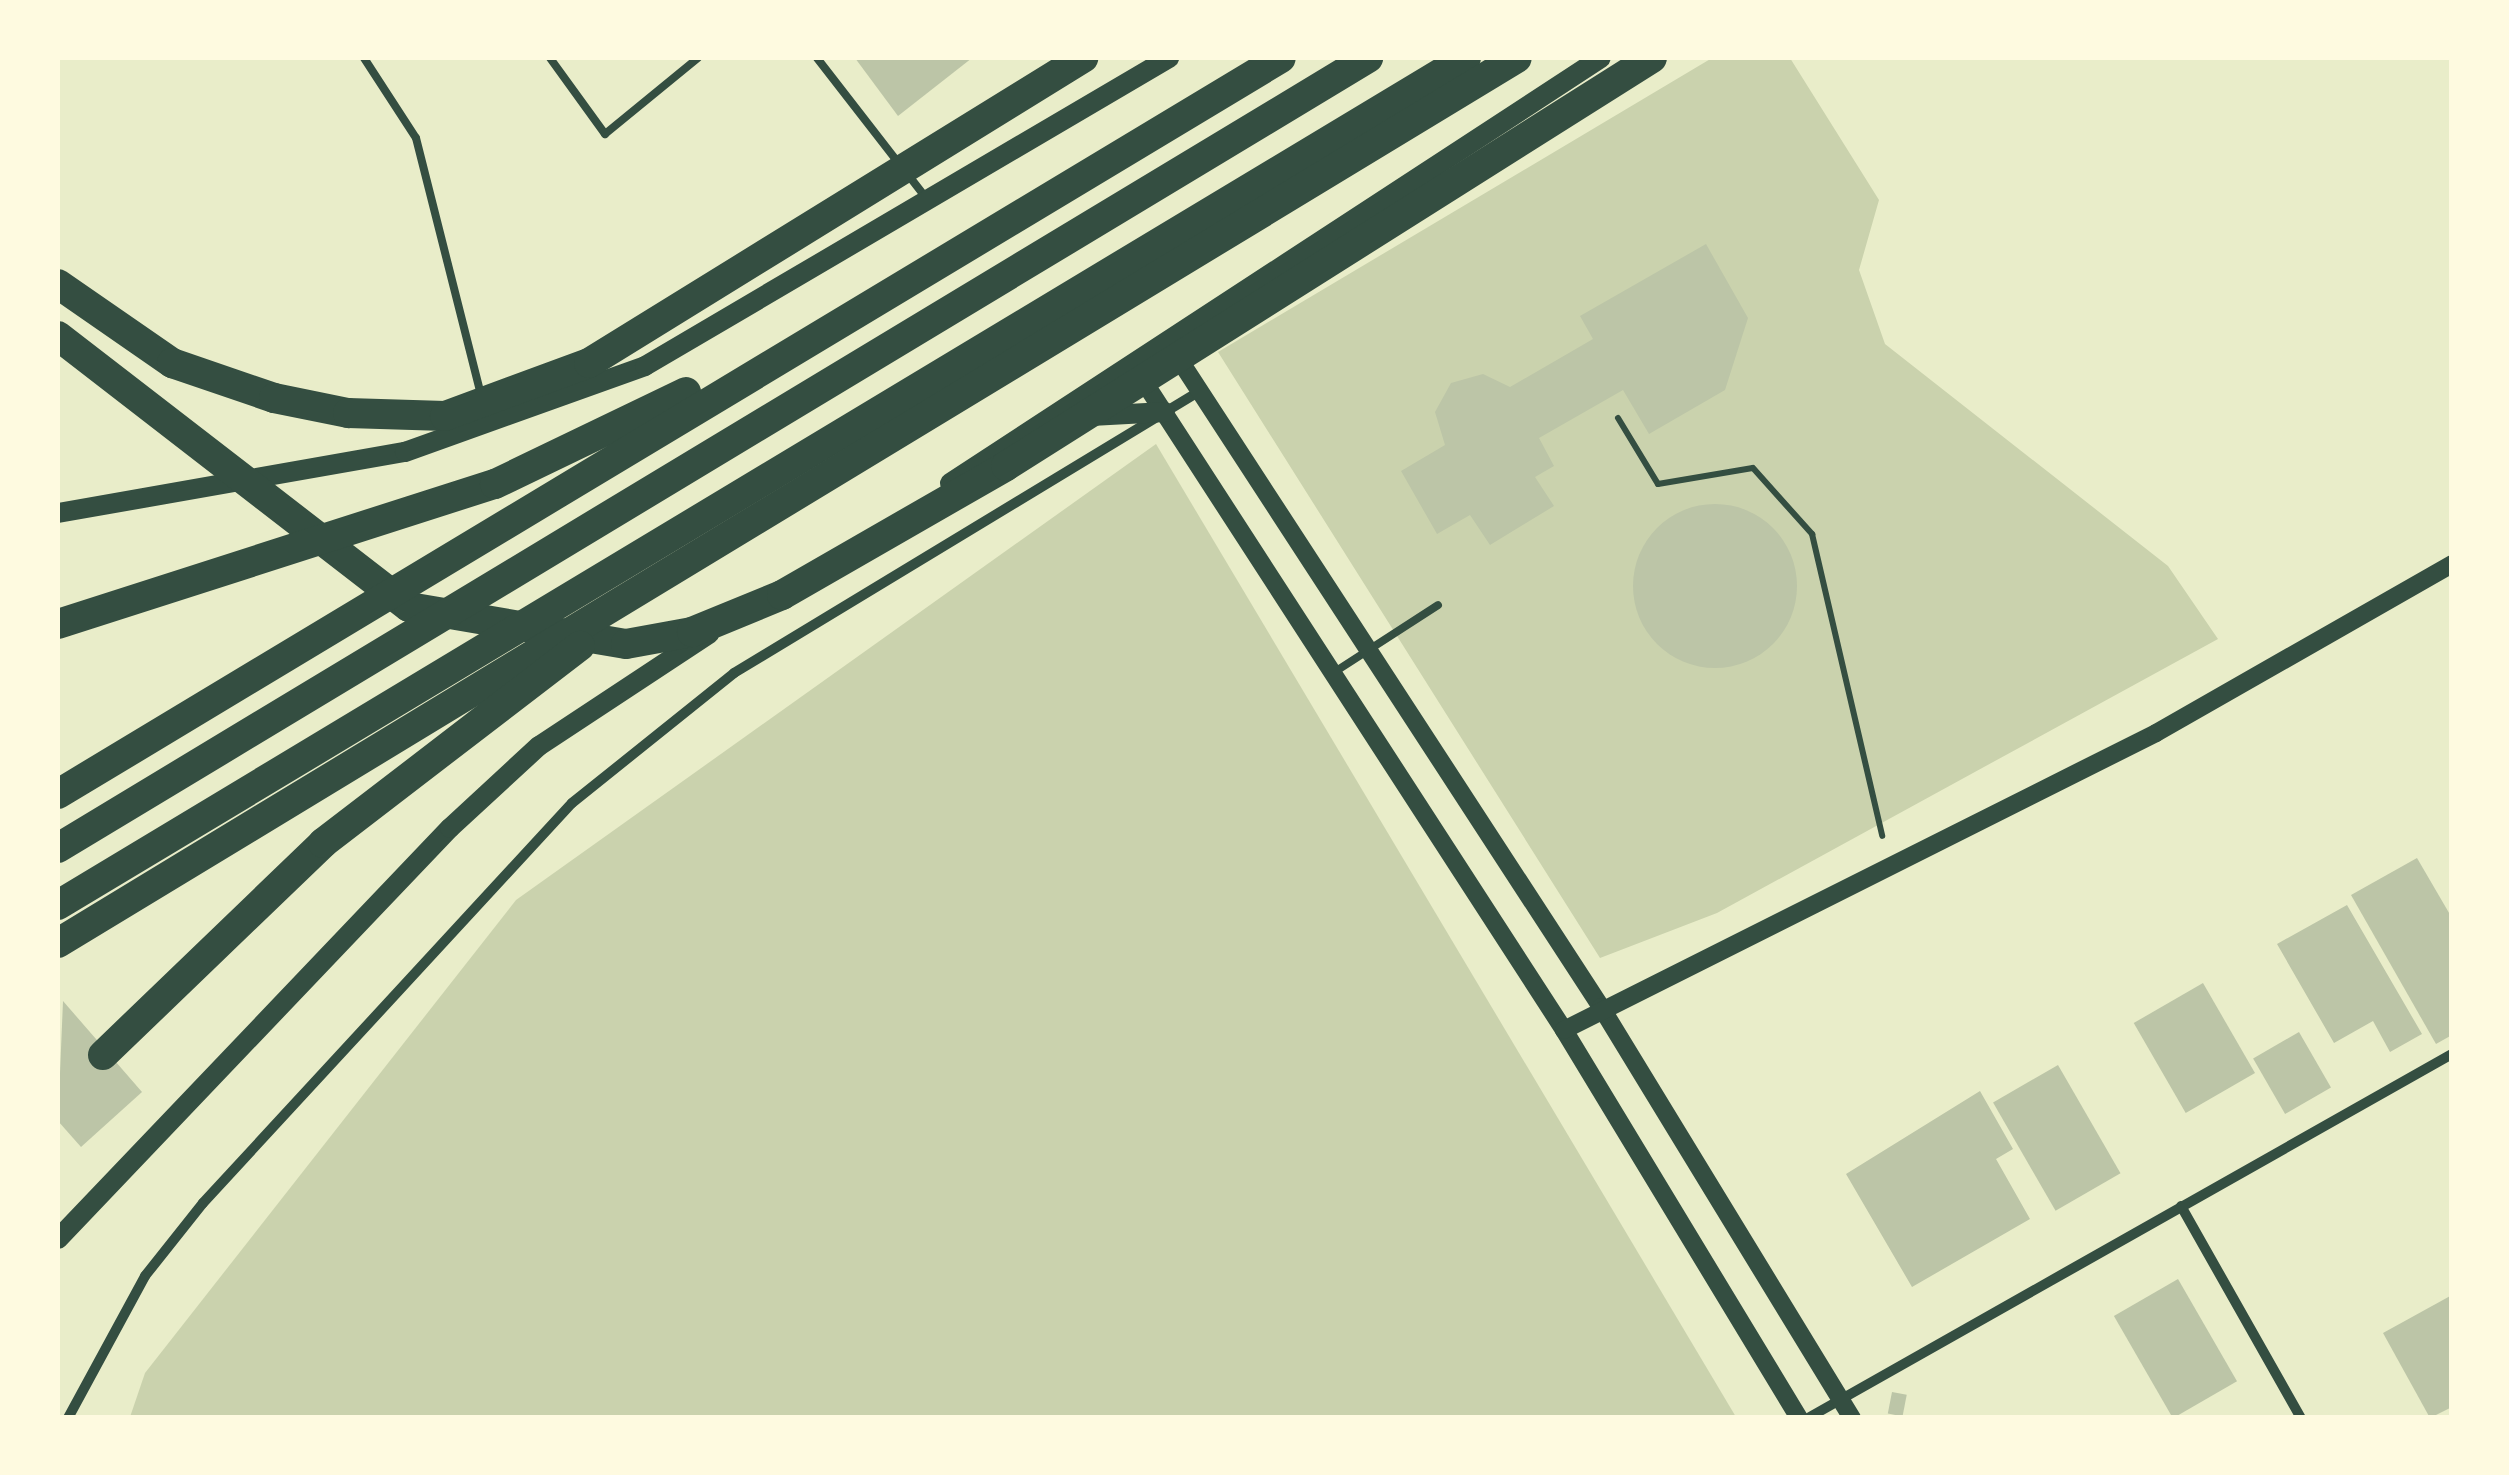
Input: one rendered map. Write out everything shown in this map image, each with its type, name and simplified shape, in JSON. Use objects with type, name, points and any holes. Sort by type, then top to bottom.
[{"type":"highway","points":[[58,284],[172,363],[240,386],[348,413],[444,416],[588,363],[1083,58]]},
{"type":"highway","points":[[58,794],[842,317],[1281,58]]},
{"type":"highway","points":[[58,848],[1368,58]]},
{"type":"highway","points":[[58,904],[1466,58]]},
{"type":"highway","points":[[58,942],[1517,58]]},
{"type":"highway","points":[[58,336],[409,607],[626,644],[692,632],[782,596],[1023,456],[1652,58]]},
{"type":"highway","points":[[58,624],[495,484],[842,317]]},
{"type":"highway","points":[[102,1055],[323,844],[697,556]]},
{"type":"main road","points":[[58,513],[488,429],[646,366],[1169,58]]},
{"type":"main road","points":[[58,1239],[278,1000],[539,746],[1602,58]]},
{"type":"main road","points":[[1048,418],[1164,412]]},
{"type":"street","points":[[1167,341],[1601,1007],[1852,1418]]},
{"type":"street","points":[[1133,364],[1564,1030],[1799,1418]]},
{"type":"street","points":[[68,1418],[145,1276],[203,1203],[572,804],[734,673],[1200,391]]},
{"type":"street","points":[[1564,1030],[1601,1007],[2156,732],[2452,564]]},
{"type":"street","points":[[1808,1418],[2452,1054]]},
{"type":"street","points":[[2181,1206],[2301,1418]]},
{"type":"lane","points":[[364,58],[416,138],[488,429]]},
{"type":"lane","points":[[550,58],[604,134],[698,58]]},
{"type":"lane","points":[[817,58],[928,201]]},
{"type":"lane","points":[[1333,673],[1438,604]]},
{"type":"path","points":[[1618,418],[1658,484],[1753,468],[1812,534],[1861,719],[1887,867]]},
{"type":"green space","points":[[1712,58],[1790,58],[1879,200],[1859,270],[1885,344],[2168,566],[2218,639],[1717,913],[1600,958],[1218,352]]},
{"type":"green space","points":[[1156,444],[1736,1417],[130,1417],[145,1373],[516,900]]},
{"type":"building","points":[[855,58],[972,58],[898,116]]},
{"type":"building","points":[[1706,244],[1748,318],[1725,390],[1649,434],[1623,390],[1539,438],[1554,466],[1535,477],[1554,506],[1490,545],[1470,515],[1437,534],[1401,471],[1445,445],[1435,412],[1451,383],[1483,374],[1510,387],[1593,339],[1580,316]]},
{"type":"building","points":[[1715,504],[1746,510],[1773,528],[1791,555],[1797,586],[1791,617],[1773,644],[1746,662],[1715,668],[1684,662],[1657,644],[1639,617],[1633,586],[1639,555],[1657,528],[1684,510]]},
{"type":"building","points":[[2417,858],[2452,918],[2452,1035],[2436,1044],[2351,895]]},
{"type":"building","points":[[2347,905],[2422,1034],[2390,1052],[2373,1021],[2334,1043],[2277,944]]},
{"type":"building","points":[[2203,983],[2255,1073],[2186,1113],[2134,1023]]},
{"type":"building","points":[[63,1001],[142,1092],[81,1147],[58,1121]]},
{"type":"building","points":[[2299,1032],[2331,1087],[2285,1114],[2253,1058]]},
{"type":"building","points":[[2058,1065],[2120,1173],[2056,1211],[1993,1102]]},
{"type":"building","points":[[1980,1091],[2013,1149],[1996,1159],[2030,1219],[1912,1287],[1846,1174]]},
{"type":"building","points":[[2178,1279],[2237,1381],[2173,1418],[2114,1316]]},
{"type":"building","points":[[2452,1295],[2452,1407],[2430,1418],[2383,1333]]},
{"type":"building","points":[[1892,1392],[1907,1395],[1903,1416],[1888,1414]]}]
